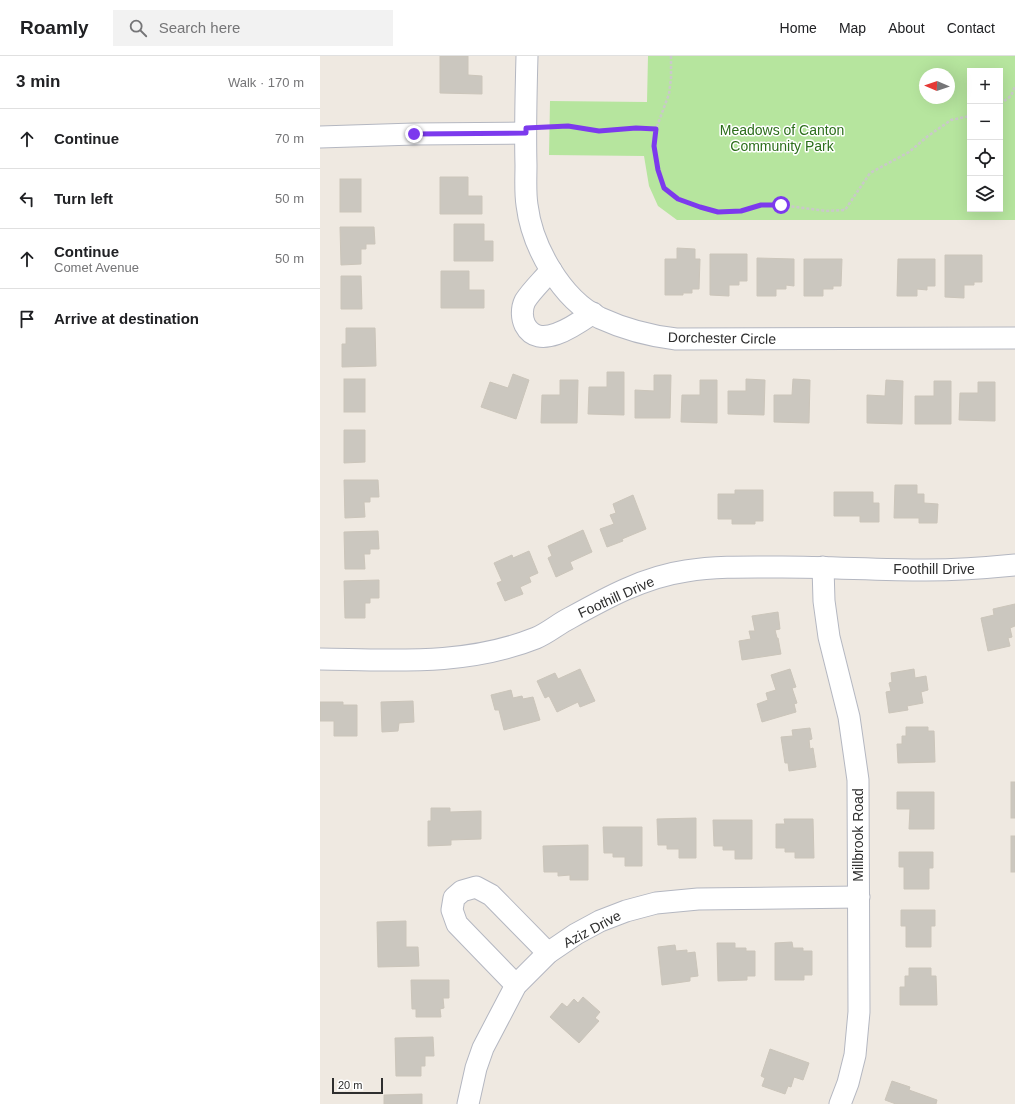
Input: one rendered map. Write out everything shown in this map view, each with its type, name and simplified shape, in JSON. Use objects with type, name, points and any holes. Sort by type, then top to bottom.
[{"type":"street","name":"Dorchester Circle","points":[[527,56],[527,205],[534,235],[543,257],[567,291],[600,318],[634,331],[659,337],[676,339],[1015,338]]},
{"type":"street","points":[[320,137],[526,131]]},
{"type":"street","points":[[551,270],[525,302],[522,319],[531,333],[540,336],[551,336],[576,325],[593,313]]},
{"type":"street","name":"Foothill Drive","points":[[320,659],[419,661],[458,658],[503,649],[538,637],[568,618],[631,587],[662,576],[684,571],[730,567],[823,567],[926,570],[984,568],[1015,565]]},
{"type":"street","name":"Millbrook Road","points":[[823,567],[824,601],[829,637],[849,717],[858,780],[858,1033],[850,1076],[840,1104]]},
{"type":"street","points":[[516,985],[457,924],[452,910],[454,898],[462,891],[476,887],[491,895],[548,953]]},
{"type":"street","name":"Aziz Drive","points":[[468,1104],[476,1068],[483,1048],[516,985],[548,953],[576,934],[600,921],[626,911],[656,903],[698,899],[858,897]]},
{"type":"path","points":[[671,56],[669,94],[656,129],[654,146],[658,170],[664,188],[678,199],[718,212],[741,211],[761,205],[787,206],[826,211],[845,210],[870,172],[909,152],[928,136],[951,120],[967,117]]},
{"type":"path","points":[[1003,102],[1011,96],[1015,86]]},
{"type":"path","points":[[526,131],[568,126],[599,131],[636,128],[656,129]]},
{"type":"green space","name":"Meadows of Canton Community Park","points":[[648,56],[1015,56],[1015,220],[677,220],[658,206],[649,186],[644,156],[549,155],[550,101],[647,102]]},
{"type":"building","points":[[440,56],[468,56],[468,75],[482,76],[482,94],[440,93]]},
{"type":"building","points":[[440,177],[468,177],[468,196],[482,196],[482,214],[440,214]]},
{"type":"building","points":[[340,179],[361,179],[361,212],[340,212]]},
{"type":"building","points":[[454,224],[484,224],[484,241],[493,241],[493,261],[454,261]]},
{"type":"building","points":[[340,227],[374,227],[375,244],[366,244],[366,249],[361,249],[361,264],[341,265]]},
{"type":"building","points":[[677,248],[695,249],[695,259],[700,259],[699,289],[692,289],[692,293],[683,293],[683,295],[665,295],[665,259],[677,259]]},
{"type":"building","points":[[710,254],[747,254],[747,281],[739,281],[739,285],[729,285],[729,296],[710,295]]},
{"type":"building","points":[[945,255],[982,255],[982,282],[974,282],[974,285],[964,285],[964,298],[945,297]]},
{"type":"building","points":[[757,258],[794,259],[794,286],[786,285],[786,289],[776,289],[776,296],[757,296]]},
{"type":"building","points":[[804,259],[842,259],[841,286],[833,286],[833,289],[823,289],[823,296],[804,296]]},
{"type":"building","points":[[898,259],[935,259],[935,286],[927,286],[927,290],[917,289],[917,296],[897,296]]},
{"type":"building","points":[[441,271],[469,271],[469,290],[484,290],[484,308],[441,308]]},
{"type":"building","points":[[341,276],[361,276],[362,309],[341,309]]},
{"type":"building","points":[[346,328],[375,328],[376,366],[342,367],[342,344],[346,344]]},
{"type":"building","points":[[607,372],[624,372],[624,415],[588,414],[589,387],[607,387]]},
{"type":"building","points":[[513,374],[529,380],[516,419],[481,407],[490,382],[508,388]]},
{"type":"building","points":[[654,375],[671,375],[670,418],[635,418],[635,390],[654,391]]},
{"type":"building","points":[[344,379],[365,379],[365,412],[344,412]]},
{"type":"building","points":[[746,379],[765,380],[764,415],[728,414],[728,391],[746,391]]},
{"type":"building","points":[[793,379],[810,380],[809,423],[774,422],[774,395],[792,395]]},
{"type":"building","points":[[560,380],[578,380],[577,423],[541,423],[542,395],[560,395]]},
{"type":"building","points":[[700,380],[717,380],[717,423],[681,422],[682,395],[700,395]]},
{"type":"building","points":[[886,380],[903,381],[902,424],[867,423],[867,395],[885,396]]},
{"type":"building","points":[[934,381],[951,381],[951,424],[915,424],[915,396],[934,396]]},
{"type":"building","points":[[978,382],[995,382],[995,421],[959,420],[960,393],[978,393]]},
{"type":"building","points":[[344,430],[365,430],[365,462],[344,463]]},
{"type":"building","points":[[344,480],[378,480],[379,497],[370,497],[370,502],[364,502],[365,517],[345,518]]},
{"type":"building","points":[[895,485],[917,485],[917,494],[924,494],[924,503],[938,504],[937,523],[919,523],[919,518],[894,518]]},
{"type":"building","points":[[735,490],[763,490],[763,521],[755,521],[755,524],[732,524],[732,519],[718,519],[718,494],[735,494]]},
{"type":"building","points":[[834,492],[873,492],[873,503],[879,503],[879,522],[860,522],[860,516],[834,516]]},
{"type":"building","points":[[633,495],[646,529],[622,539],[623,541],[607,547],[600,529],[614,524],[610,515],[616,513],[613,504]]},
{"type":"building","points":[[583,530],[592,552],[570,562],[573,569],[556,577],[548,558],[552,556],[548,546]]},
{"type":"building","points":[[378,531],[379,549],[370,549],[370,554],[364,554],[365,569],[345,569],[344,532]]},
{"type":"building","points":[[529,551],[538,573],[529,577],[531,582],[520,587],[523,594],[505,601],[497,583],[502,581],[494,563],[512,555],[513,558]]},
{"type":"building","points":[[379,580],[379,598],[370,598],[370,603],[365,603],[365,618],[345,618],[344,581]]},
{"type":"building","points":[[1015,604],[1015,626],[1010,628],[1012,637],[1008,638],[1010,646],[988,651],[981,618],[994,615],[993,609]]},
{"type":"building","points":[[778,612],[780,629],[775,630],[781,654],[742,660],[739,641],[751,639],[749,631],[755,631],[752,616]]},
{"type":"building","points":[[580,669],[595,701],[580,707],[578,702],[557,712],[549,696],[545,698],[537,681],[555,673],[558,679]]},
{"type":"building","points":[[790,669],[796,687],[792,688],[797,703],[794,704],[796,712],[762,722],[757,704],[768,700],[766,693],[776,690],[771,675]]},
{"type":"building","points":[[914,669],[915,678],[926,676],[928,690],[921,692],[923,703],[907,706],[908,710],[889,713],[886,692],[891,691],[889,683],[892,682],[891,673]]},
{"type":"building","points":[[511,690],[513,698],[522,696],[523,699],[533,697],[540,720],[504,730],[499,710],[495,710],[491,695]]},
{"type":"building","points":[[413,701],[414,722],[399,723],[398,731],[382,732],[381,702]]},
{"type":"building","points":[[320,702],[343,702],[343,705],[357,705],[357,736],[334,736],[334,721],[320,721]]},
{"type":"building","points":[[906,727],[928,727],[928,731],[934,731],[935,762],[898,763],[897,744],[902,744],[902,736],[906,736]]},
{"type":"building","points":[[810,728],[812,739],[809,740],[810,749],[813,748],[816,767],[789,771],[788,763],[785,763],[781,737],[793,736],[792,730]]},
{"type":"building","points":[[1011,782],[1015,782],[1015,818],[1011,818]]},
{"type":"building","points":[[897,792],[934,792],[934,829],[909,829],[910,809],[897,809]]},
{"type":"building","points":[[431,808],[450,808],[450,812],[481,811],[481,839],[451,840],[451,845],[428,846],[428,821],[431,821]]},
{"type":"building","points":[[696,818],[696,858],[679,858],[679,849],[667,849],[667,845],[658,845],[657,819]]},
{"type":"building","points":[[784,819],[813,819],[814,858],[795,858],[795,852],[785,852],[785,848],[776,848],[776,824],[785,824]]},
{"type":"building","points":[[713,820],[752,820],[752,859],[735,859],[735,850],[723,850],[723,846],[714,846]]},
{"type":"building","points":[[603,827],[642,827],[642,866],[625,866],[625,857],[613,857],[613,853],[604,853]]},
{"type":"building","points":[[1011,836],[1015,836],[1015,872],[1011,872]]},
{"type":"building","points":[[588,845],[588,880],[570,880],[570,875],[558,876],[558,872],[544,872],[543,846]]},
{"type":"building","points":[[899,852],[933,852],[933,868],[929,868],[929,889],[904,889],[904,867],[899,867]]},
{"type":"building","points":[[901,910],[935,910],[935,926],[931,926],[931,947],[906,947],[906,926],[901,926]]},
{"type":"building","points":[[406,921],[406,947],[418,947],[419,966],[378,967],[377,922]]},
{"type":"building","points":[[792,942],[793,948],[803,948],[803,951],[812,951],[812,975],[804,975],[804,980],[775,980],[775,943]]},
{"type":"building","points":[[717,943],[735,943],[735,948],[746,948],[746,951],[755,951],[755,976],[747,976],[747,980],[718,981]]},
{"type":"building","points":[[675,945],[676,951],[687,950],[687,953],[695,952],[698,976],[690,977],[690,981],[662,985],[658,947]]},
{"type":"building","points":[[909,968],[931,968],[931,976],[936,976],[937,1005],[900,1005],[900,987],[905,987],[905,976],[909,976]]},
{"type":"building","points":[[411,980],[449,980],[449,998],[443,998],[444,1008],[440,1009],[441,1017],[416,1017],[416,1009],[412,1009]]},
{"type":"building","points":[[583,997],[600,1012],[595,1018],[599,1021],[579,1043],[550,1017],[562,1003],[567,1007],[574,999],[578,1003]]},
{"type":"building","points":[[433,1037],[434,1056],[425,1056],[425,1066],[421,1066],[421,1076],[396,1076],[395,1038]]},
{"type":"building","points":[[770,1049],[809,1063],[803,1080],[794,1077],[791,1087],[788,1086],[785,1094],[762,1086],[765,1078],[761,1076]]},
{"type":"building","points":[[892,1081],[910,1087],[909,1090],[937,1100],[936,1104],[896,1104],[885,1100]]},
{"type":"building","points":[[422,1094],[422,1104],[384,1104],[384,1095]]},
{"type":"route","points":[[414,134],[526,133],[526,128],[568,126],[599,131],[636,128],[656,129],[654,146],[658,170],[664,188],[678,199],[718,212],[741,211],[761,205],[781,205]]}]
